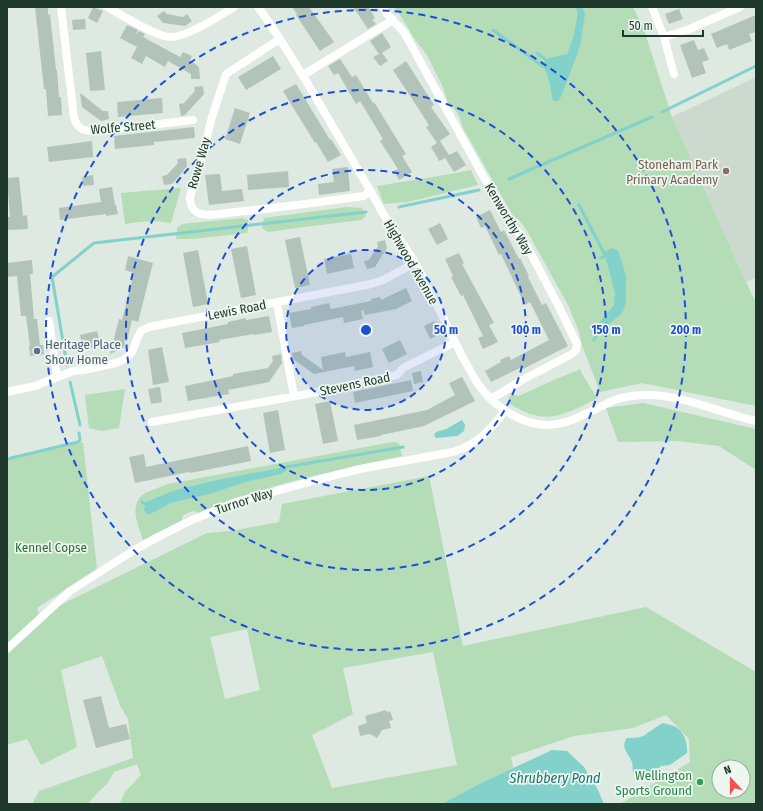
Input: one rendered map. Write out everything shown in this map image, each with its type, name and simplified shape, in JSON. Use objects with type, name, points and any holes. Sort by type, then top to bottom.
[{"type":"street","name":"Wolfe Street","points":[[61,7],[76,125],[81,129],[99,131],[193,120]]},
{"type":"street","points":[[107,7],[154,32],[170,38],[180,36],[207,23],[234,7]]},
{"type":"street","name":"Highwood Avenue","points":[[258,7],[268,20],[303,76],[382,213],[415,263],[455,342],[479,385],[500,408],[518,418],[535,424],[558,425],[577,419],[611,402],[626,397],[644,395],[665,396],[756,421]]},
{"type":"street","name":"Kenworthy Way","points":[[383,7],[387,14],[404,32],[482,174],[515,229],[522,237],[577,344],[576,350],[572,354],[490,398]]},
{"type":"street","points":[[652,7],[664,37],[674,74]]},
{"type":"street","points":[[664,37],[687,30],[740,7]]},
{"type":"street","points":[[303,76],[393,20]]},
{"type":"street","name":"Rowe Way","points":[[280,39],[226,74],[212,117],[190,197],[190,204],[198,213],[208,215],[259,210],[364,196],[370,191]]},
{"type":"street","name":"Lewis Road","points":[[7,392],[35,386],[73,371],[116,363],[126,359],[132,353],[141,331],[149,327],[376,283],[415,263]]},
{"type":"street","points":[[277,303],[294,396]]},
{"type":"street","points":[[49,321],[57,377]]},
{"type":"street","name":"Stevens Road","points":[[152,422],[294,396],[397,375],[403,368],[455,342]]},
{"type":"street","name":"Turnor Way","points":[[7,649],[70,591],[136,549],[192,520],[236,502],[312,481],[360,469],[461,449],[469,446],[485,434],[505,411]]},
{"type":"shaded area","name":"Stoneham Park Primary Academy","points":[[756,77],[756,278],[746,282],[672,117]]},
{"type":"green space","points":[[393,7],[633,7],[644,30],[672,117],[756,303],[756,406],[642,383],[600,392],[569,307],[526,229],[519,220],[513,216],[463,128],[459,116],[453,107],[448,103],[443,87],[427,55],[416,41],[397,10]]},
{"type":"green space","points":[[471,170],[478,185],[408,202],[384,204],[377,186],[451,174]]},
{"type":"green space","points":[[181,188],[171,223],[148,221],[125,224],[121,193]]},
{"type":"green space","points":[[346,207],[362,208],[366,216],[361,220],[268,232],[262,228],[264,218]]},
{"type":"green space","points":[[242,218],[248,220],[247,233],[193,239],[176,239],[177,228],[182,224]]},
{"type":"green space","points":[[581,369],[581,372],[597,398],[582,406],[559,415],[546,417],[526,412],[509,403],[510,396],[519,396]]},
{"type":"green space","points":[[125,389],[119,428],[102,431],[89,428],[85,395]]},
{"type":"green space","points":[[643,403],[756,429],[756,470],[719,446],[677,441],[618,442],[606,408]]},
{"type":"green space","name":"Kennel Copse","points":[[83,442],[97,569],[37,608],[40,615],[207,533],[231,531],[279,522],[282,504],[429,476],[463,646],[646,607],[756,672],[756,804],[620,804],[690,762],[689,739],[666,715],[633,728],[574,736],[511,757],[513,768],[442,804],[120,804],[125,792],[141,775],[137,764],[114,772],[107,784],[88,804],[32,804],[39,791],[133,758],[128,719],[120,705],[102,656],[61,670],[77,747],[41,765],[27,739],[7,745],[7,460]],"holes":[[[247,629],[260,690],[225,699],[210,637]],[[433,652],[457,765],[332,788],[312,735],[353,714],[343,668]]]},
{"type":"green space","points":[[392,442],[399,443],[402,456],[290,482],[253,493],[198,513],[193,511],[183,515],[182,520],[143,540],[137,521],[137,502],[147,492],[168,484]],"holes":[[[285,468],[287,470],[210,494],[171,503],[148,515],[144,510],[183,488],[221,479]]]},
{"type":"water","points":[[575,7],[582,7],[585,14],[580,46],[562,95],[558,101],[553,101],[549,80],[544,67],[545,59],[567,54],[573,39],[578,13]]},
{"type":"water","points":[[611,248],[618,250],[626,276],[626,303],[622,313],[600,332],[597,330],[599,323],[614,305],[615,293],[608,266],[603,254]]},
{"type":"water","points":[[462,420],[465,425],[464,431],[457,436],[436,438],[434,435],[436,432],[446,429]]},
{"type":"water","points":[[286,467],[287,470],[281,474],[249,481],[210,494],[171,503],[148,515],[144,510],[146,502],[183,488],[221,479]]},
{"type":"water","points":[[663,723],[679,729],[686,742],[687,753],[670,765],[661,766],[653,773],[642,777],[636,775],[633,772],[632,762],[624,747],[625,741],[627,738],[637,738],[643,736]]},
{"type":"water","name":"Shrubbery Pond","points":[[552,750],[567,751],[584,767],[597,788],[604,804],[442,804],[477,785]]},
{"type":"building","points":[[35,7],[48,7],[48,15],[50,14],[62,115],[48,116],[46,89],[44,89]]},
{"type":"building","points":[[93,7],[103,11],[97,23],[88,18]]},
{"type":"building","points":[[292,7],[309,7],[334,42],[320,51]]},
{"type":"building","points":[[353,7],[368,7],[375,18],[372,20],[376,24],[368,29]]},
{"type":"building","points":[[679,9],[683,19],[669,24],[665,14]]},
{"type":"building","points":[[164,11],[167,14],[183,17],[187,14],[192,21],[185,26],[163,23],[157,16]]},
{"type":"building","points":[[756,15],[756,32],[749,34],[752,41],[729,50],[727,44],[717,48],[711,34]]},
{"type":"building","points":[[85,19],[86,29],[73,30],[72,20]]},
{"type":"building","points":[[127,25],[138,30],[135,35],[139,31],[145,34],[143,37],[180,57],[183,52],[192,56],[190,60],[199,67],[200,79],[191,79],[191,74],[168,61],[165,67],[146,56],[142,64],[131,58],[137,47],[120,38]]},
{"type":"building","points":[[382,33],[391,47],[382,53],[388,61],[380,66],[373,57],[379,54],[370,41]]},
{"type":"building","points":[[694,40],[698,50],[704,48],[709,60],[702,62],[706,73],[692,78],[680,45]]},
{"type":"building","points":[[101,51],[105,90],[90,91],[86,53]]},
{"type":"building","points":[[273,56],[281,69],[246,90],[238,77]]},
{"type":"building","points":[[340,59],[352,77],[356,75],[406,154],[402,156],[412,172],[399,180],[394,171],[398,169],[380,141],[383,139],[360,101],[356,104],[338,73],[334,75],[328,66]]},
{"type":"building","points":[[406,61],[434,105],[431,107],[450,134],[437,143],[426,127],[429,125],[393,70]]},
{"type":"building","points":[[296,84],[330,140],[331,139],[341,155],[328,162],[283,91]]},
{"type":"building","points":[[203,86],[204,94],[185,115],[181,116],[179,104],[184,103],[195,91],[194,87]]},
{"type":"building","points":[[80,93],[103,111],[108,111],[109,119],[101,121],[82,107]]},
{"type":"building","points":[[162,98],[163,113],[118,117],[117,102]]},
{"type":"building","points":[[235,108],[250,113],[240,144],[225,139]]},
{"type":"building","points":[[194,127],[195,138],[154,142],[154,145],[115,149],[114,136]]},
{"type":"building","points":[[92,141],[93,157],[49,162],[47,147]]},
{"type":"building","points":[[440,141],[449,155],[457,151],[466,165],[454,172],[445,158],[439,161],[431,147]]},
{"type":"building","points":[[186,158],[187,166],[180,175],[172,184],[164,185],[162,176],[167,175],[178,163],[177,159]]},
{"type":"building","points":[[348,167],[350,191],[319,195],[318,184],[334,182],[332,169]]},
{"type":"building","points":[[288,171],[289,187],[248,190],[247,175]]},
{"type":"building","points":[[220,174],[222,191],[242,189],[244,201],[209,205],[205,175]]},
{"type":"building","points":[[93,175],[94,185],[83,186],[82,177]]},
{"type":"building","points":[[19,177],[23,216],[27,215],[28,229],[7,230],[7,217],[10,217],[7,178]]},
{"type":"building","points":[[112,187],[118,214],[106,216],[106,214],[60,220],[59,208],[101,202],[99,189]]},
{"type":"building","points":[[490,210],[501,232],[504,230],[519,259],[520,258],[542,305],[546,303],[568,346],[523,369],[522,367],[491,382],[485,371],[501,362],[500,360],[509,356],[511,360],[549,340],[530,302],[525,305],[501,254],[499,255],[485,226],[481,228],[476,217]]},
{"type":"building","points":[[440,223],[448,239],[437,245],[428,229]]},
{"type":"building","points":[[300,237],[310,285],[295,288],[285,240]]},
{"type":"building","points":[[385,240],[387,248],[375,267],[367,269],[364,261],[369,260],[378,246],[377,242]]},
{"type":"building","points":[[247,246],[256,295],[241,298],[231,249]]},
{"type":"building","points":[[198,250],[208,304],[193,307],[183,253]]},
{"type":"building","points":[[459,253],[464,263],[462,264],[494,323],[489,325],[498,342],[483,349],[478,338],[483,336],[463,295],[461,296],[451,277],[453,276],[445,259]]},
{"type":"building","points":[[351,254],[354,268],[327,274],[324,259]]},
{"type":"building","points":[[128,256],[153,263],[138,322],[132,320],[124,347],[110,354],[119,319],[122,320],[134,273],[125,270]]},
{"type":"building","points":[[32,260],[33,274],[30,274],[34,319],[37,319],[40,345],[43,345],[44,354],[30,356],[26,316],[21,316],[17,276],[7,277],[7,263]]},
{"type":"building","points":[[406,288],[412,301],[396,309],[365,315],[363,310],[361,311],[363,319],[344,323],[343,317],[292,328],[289,313],[311,309],[311,307],[329,303],[331,309],[371,301],[371,299],[380,297],[381,300]]},
{"type":"building","points":[[269,316],[272,332],[219,340],[220,342],[185,348],[182,333],[228,324],[228,322],[246,318],[246,320]]},
{"type":"building","points":[[434,321],[440,334],[430,339],[424,326]]},
{"type":"building","points":[[97,331],[101,346],[83,350],[80,335]]},
{"type":"building","points":[[400,340],[407,354],[389,363],[382,349]]},
{"type":"building","points":[[162,347],[169,382],[153,385],[148,350]]},
{"type":"building","points":[[301,351],[302,355],[323,370],[321,357],[345,352],[346,357],[370,352],[373,367],[355,371],[354,366],[314,374],[293,359],[292,353]]},
{"type":"building","points":[[281,354],[282,363],[269,382],[228,390],[229,394],[188,401],[185,386],[233,376],[233,374],[268,368],[273,361],[272,356]]},
{"type":"building","points":[[421,371],[423,382],[414,384],[412,373]]},
{"type":"building","points":[[462,377],[475,401],[424,426],[357,440],[354,425],[427,410],[455,395],[449,383]]},
{"type":"building","points":[[411,380],[413,391],[355,403],[353,392]]},
{"type":"building","points":[[160,387],[162,402],[151,404],[148,389]]},
{"type":"building","points":[[330,401],[338,441],[323,444],[315,404]]},
{"type":"building","points":[[278,410],[285,450],[270,453],[263,413]]},
{"type":"building","points":[[248,446],[251,461],[135,483],[129,457],[144,454],[146,467]]},
{"type":"building","points":[[101,696],[109,728],[126,724],[130,739],[96,748],[83,700]]},
{"type":"building","points":[[386,710],[387,712],[390,711],[393,720],[389,721],[391,728],[382,730],[377,738],[370,734],[360,736],[358,726],[367,723],[365,716]]},
{"type":"waterway","points":[[493,30],[544,67]]},
{"type":"waterway","points":[[537,53],[545,59]]},
{"type":"waterway","points":[[662,112],[756,66]]},
{"type":"waterway","points":[[509,179],[652,117]]},
{"type":"waterway","points":[[399,207],[479,190]]},
{"type":"waterway","points":[[579,205],[604,253]]},
{"type":"waterway","points":[[67,365],[52,277],[94,243],[366,212]]},
{"type":"waterway","points":[[594,340],[598,332]]},
{"type":"waterway","points":[[70,382],[80,425]]},
{"type":"waterway","points":[[7,459],[78,442],[80,440],[79,433]]},
{"type":"waterway","points":[[286,467],[403,447]]},
{"type":"place","name":"Stoneham Park Primary Academy","points":[[726,171]]},
{"type":"place","name":"Heritage Place Show Home","points":[[37,351]]},
{"type":"place","name":"Wellington Sports Ground","points":[[700,782]]}]
